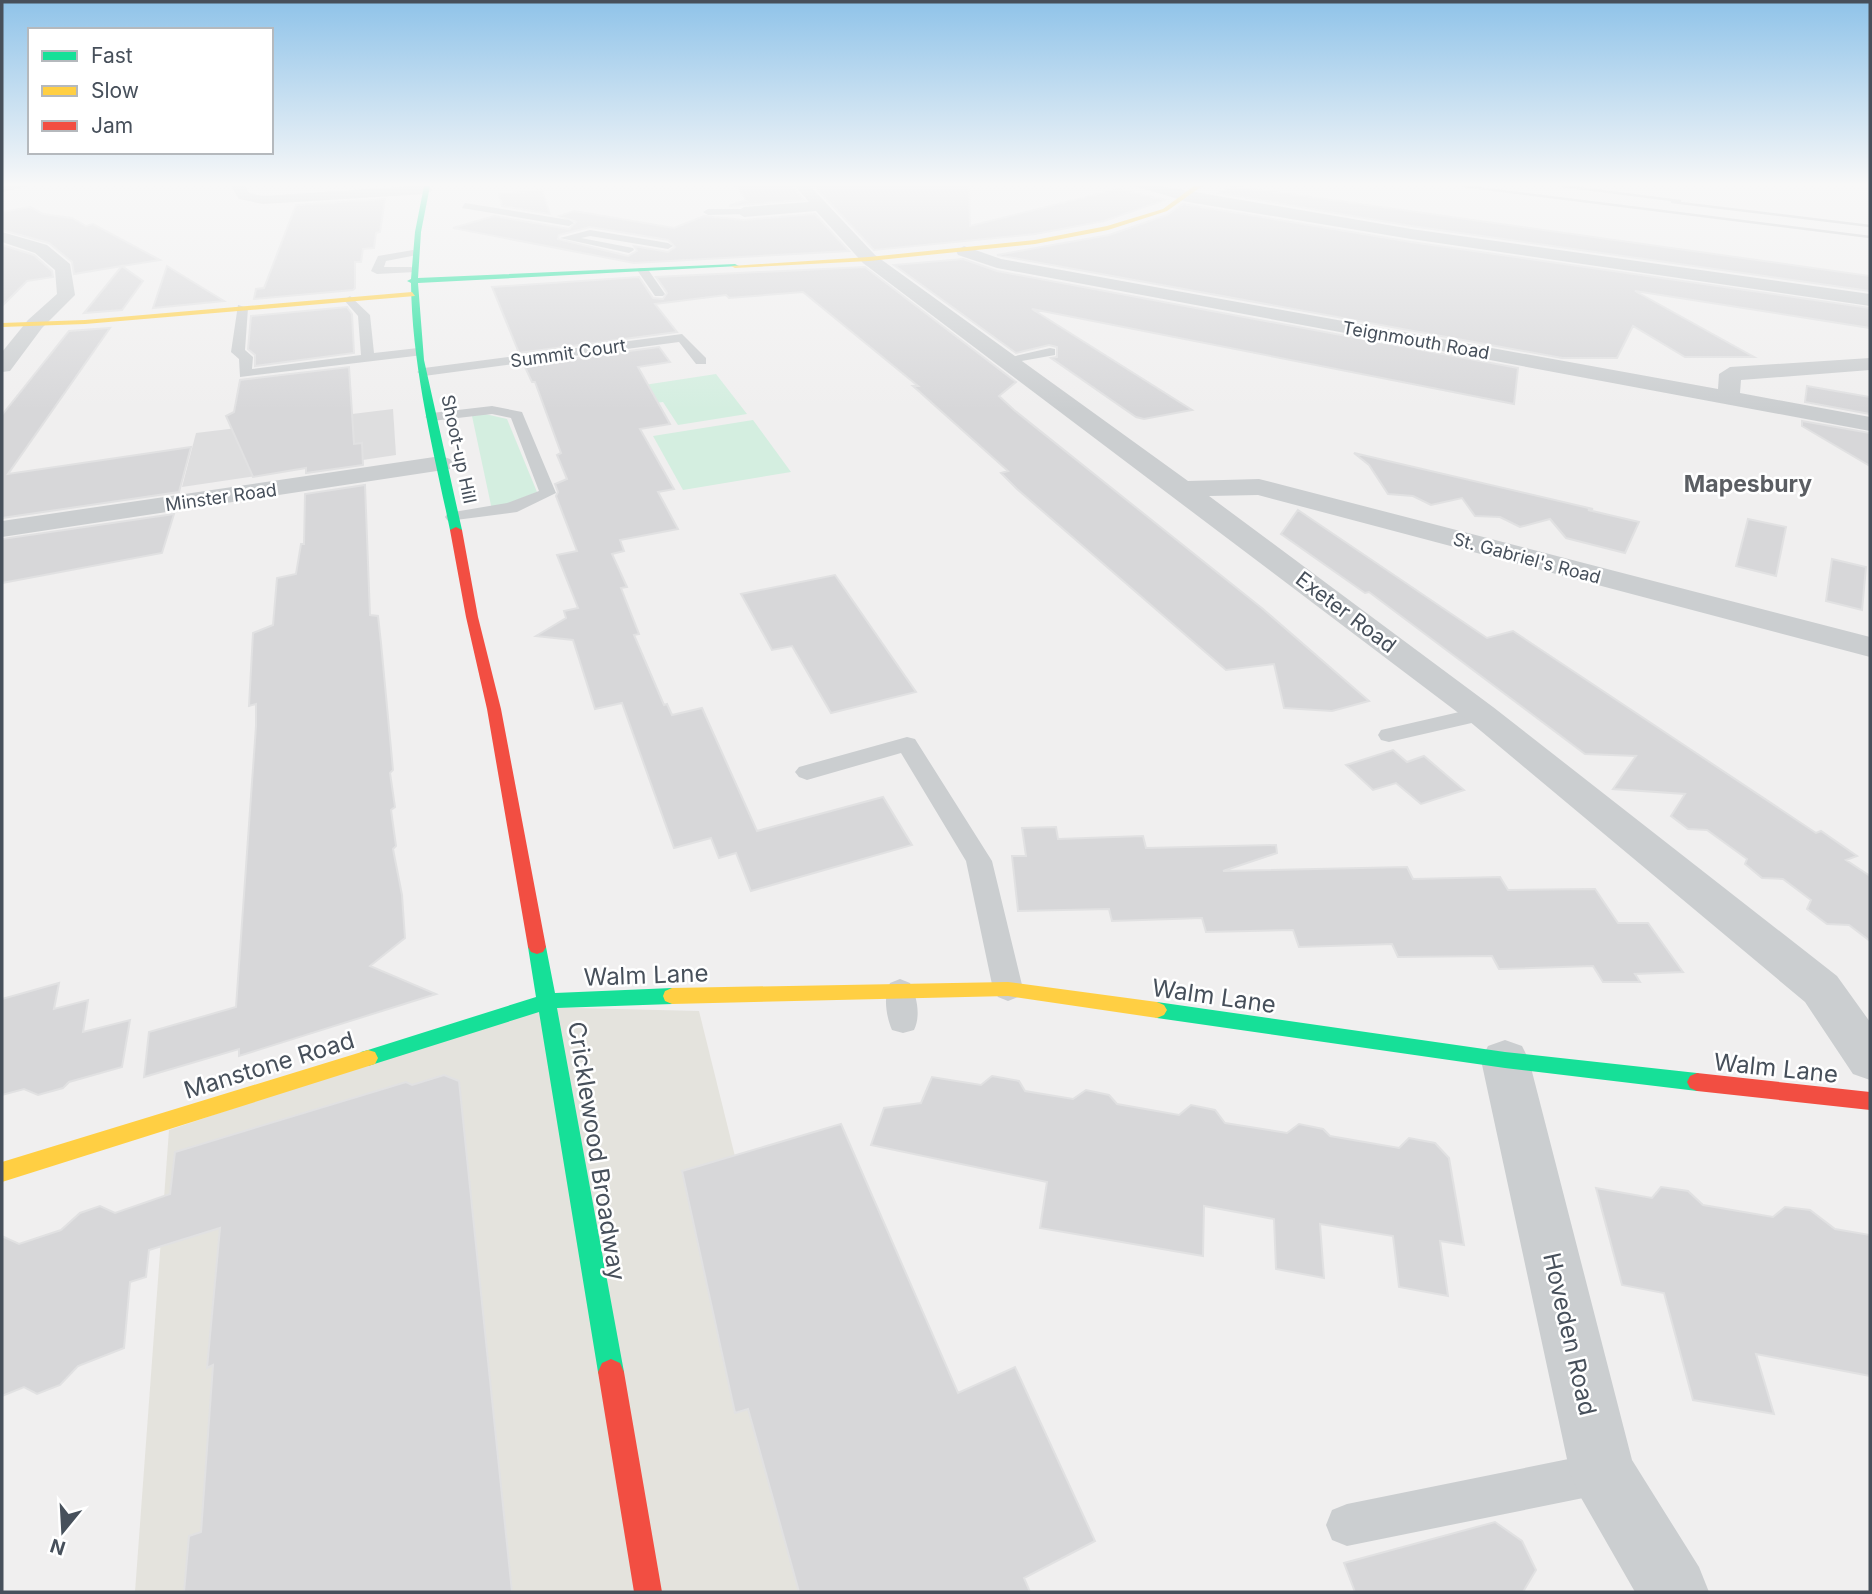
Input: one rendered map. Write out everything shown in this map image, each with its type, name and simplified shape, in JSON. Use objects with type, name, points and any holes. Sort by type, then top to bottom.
[{"type":"street","points":[[2,366],[35,324],[66,295],[64,268],[55,260]]},
{"type":"street","name":"Shoot-up Hill","points":[[412,260],[411,282],[418,352],[440,464],[454,517],[472,616],[496,718]]},
{"type":"street","points":[[2,325],[350,300],[411,282],[839,260]]},
{"type":"street","name":"Exeter Road","points":[[871,260],[1182,489],[1481,714],[1821,989],[1870,1060]]},
{"type":"street","name":"Teignmouth Road","points":[[995,260],[1870,424]]},
{"type":"street","points":[[1622,260],[1870,300]]},
{"type":"street","points":[[1729,397],[1730,374],[1870,364]]},
{"type":"street","name":"Minster Road","points":[[2,529],[440,464]]},
{"type":"street","name":"St. Gabriel's Road","points":[[1182,489],[1259,487],[1870,647]]},
{"type":"street","name":"Cricklewood Broadway","points":[[496,718],[521,865],[549,1001],[648,1592]]},
{"type":"street","name":"Walm Lane","points":[[549,1001],[1008,989],[1505,1060],[1870,1101]]},
{"type":"street","name":"Manstone Road","points":[[2,1172],[549,1001]]},
{"type":"street","name":"Hoveden Road","points":[[1505,1060],[1603,1473],[1674,1592]]},
{"type":"lane","points":[[381,260],[377,271],[411,282]]},
{"type":"lane","points":[[671,260],[673,268]]},
{"type":"lane","points":[[643,270],[659,294]]},
{"type":"lane","points":[[350,300],[364,315],[368,358]]},
{"type":"lane","points":[[242,308],[237,352],[246,357],[245,374],[418,352]]},
{"type":"lane","name":"Summit Court","points":[[424,372],[682,338],[701,361]]},
{"type":"lane","points":[[1005,360],[1050,352]]},
{"type":"lane","points":[[432,417],[492,410],[517,415],[548,493],[511,508],[454,517]]},
{"type":"lane","points":[[1389,735],[1481,714]]},
{"type":"lane","points":[[807,772],[907,744],[979,861],[1008,989]]},
{"type":"lane","points":[[900,991],[903,1021]]},
{"type":"lane","points":[[1347,1525],[1603,1473]]},
{"type":"shaded area","points":[[393,409],[396,455],[182,487],[196,433]]},
{"type":"shaded area","points":[[535,1007],[699,1011],[843,1592],[135,1592],[169,1130]]},
{"type":"green space","points":[[716,374],[747,414],[678,425],[663,402],[655,403],[631,387]]},
{"type":"green space","points":[[485,414],[507,419],[537,492],[492,510],[472,416]]},
{"type":"green space","points":[[753,420],[791,472],[683,490],[653,436]]},
{"type":"building","points":[[2,260],[40,260],[52,271],[53,277],[27,281],[2,306]]},
{"type":"building","points":[[70,260],[158,260],[74,274]]},
{"type":"building","points":[[275,260],[361,260],[355,262],[353,290],[254,299],[256,289],[264,288]]},
{"type":"building","points":[[620,260],[681,260],[634,263]]},
{"type":"building","points":[[967,260],[997,271],[1518,368],[1514,404],[1032,309],[1192,410],[1144,419],[1136,417],[1051,358],[1057,357],[1057,347],[1049,345],[1016,353],[894,265]]},
{"type":"building","points":[[1027,260],[1539,260],[1870,308],[1870,328],[1635,291],[1754,357],[1685,357],[1633,326],[1617,358],[1562,358]]},
{"type":"building","points":[[1654,260],[1759,260],[1870,276],[1870,291]]},
{"type":"building","points":[[122,266],[143,281],[122,310],[84,313]]},
{"type":"building","points":[[167,266],[224,301],[153,308]]},
{"type":"building","points":[[865,267],[1016,382],[999,396],[1014,410],[1263,609],[1369,701],[1332,711],[1284,708],[1274,664],[1226,670],[1017,489],[1001,473],[1008,471],[913,386],[918,386],[803,292],[729,298],[726,295],[655,304],[677,332],[519,353],[492,287],[639,277],[653,298],[663,299],[667,293],[656,277]]},
{"type":"building","points":[[347,307],[352,314],[354,353],[255,366],[255,355],[248,349],[251,316]]},
{"type":"building","points":[[110,328],[8,474],[191,447],[179,492],[2,518],[2,415],[69,331]]},
{"type":"building","points":[[659,347],[670,362],[638,367],[670,424],[640,429],[674,489],[658,492],[678,529],[620,540],[624,551],[612,554],[627,587],[621,588],[639,634],[634,635],[664,705],[667,704],[672,715],[702,708],[757,831],[883,797],[912,845],[751,891],[736,853],[719,858],[711,838],[674,848],[622,703],[595,709],[573,640],[536,636],[566,618],[564,611],[578,608],[557,555],[577,551],[556,496],[558,492],[555,484],[567,479],[557,455],[561,453],[535,382],[532,382],[524,365]]},
{"type":"building","points":[[349,367],[354,444],[362,443],[363,465],[306,473],[306,468],[253,477],[226,416],[234,412],[240,380]]},
{"type":"building","points":[[1807,386],[1870,397],[1870,414],[1805,402]]},
{"type":"building","points":[[1802,421],[1870,433],[1870,466],[1802,426]]},
{"type":"building","points":[[1354,453],[1639,522],[1625,553],[1566,538],[1550,519],[1520,527],[1500,517],[1475,516],[1462,498],[1431,505],[1413,496],[1388,494],[1369,465]]},
{"type":"building","points":[[365,485],[370,615],[378,616],[381,643],[393,770],[390,773],[395,807],[391,810],[396,846],[393,849],[402,895],[405,938],[370,966],[436,994],[239,1056],[239,1049],[144,1077],[149,1032],[236,1007],[256,726],[256,704],[249,706],[253,633],[273,625],[277,578],[296,574],[301,544],[304,544],[305,494]]},
{"type":"building","points":[[1298,510],[1487,638],[1513,631],[1816,833],[1821,831],[1857,856],[1846,860],[1870,876],[1870,941],[1849,925],[1827,924],[1807,909],[1811,900],[1783,879],[1762,878],[1745,864],[1747,859],[1707,830],[1688,829],[1671,816],[1685,794],[1613,789],[1636,756],[1585,754],[1369,592],[1365,593],[1281,534]]},
{"type":"building","points":[[174,514],[162,553],[2,583],[2,539]]},
{"type":"building","points":[[1748,519],[1786,527],[1776,576],[1736,566]]},
{"type":"building","points":[[1832,559],[1866,567],[1862,610],[1826,601]]},
{"type":"building","points":[[835,575],[916,692],[831,713],[792,646],[772,650],[741,594]]},
{"type":"building","points":[[1393,750],[1407,762],[1424,756],[1464,790],[1421,804],[1396,783],[1373,790],[1346,765]]},
{"type":"building","points":[[1056,827],[1058,839],[1143,836],[1146,848],[1276,845],[1277,853],[1223,871],[1407,867],[1413,879],[1500,877],[1508,890],[1595,889],[1618,923],[1648,923],[1683,972],[1635,974],[1640,982],[1603,982],[1593,966],[1499,969],[1492,956],[1398,957],[1392,944],[1299,947],[1293,930],[1206,932],[1202,918],[1112,921],[1109,909],[1018,911],[1012,856],[1026,856],[1022,828]]},
{"type":"building","points":[[59,983],[54,1009],[88,1000],[83,1032],[130,1020],[122,1067],[69,1082],[63,1088],[38,1095],[24,1089],[2,1095],[2,999]]},
{"type":"building","points":[[444,1075],[459,1081],[512,1592],[184,1592],[189,1536],[201,1532],[213,1365],[207,1368],[220,1228],[149,1250],[146,1277],[130,1282],[124,1348],[78,1366],[60,1385],[37,1394],[24,1387],[2,1396],[2,1236],[19,1244],[61,1230],[80,1213],[100,1206],[115,1213],[170,1194],[175,1152],[406,1082],[412,1085]]},
{"type":"building","points":[[992,1076],[1019,1081],[1025,1091],[1073,1099],[1086,1090],[1109,1095],[1117,1104],[1179,1115],[1191,1105],[1215,1110],[1225,1123],[1287,1133],[1299,1124],[1323,1129],[1330,1136],[1399,1148],[1409,1138],[1435,1143],[1449,1158],[1464,1245],[1440,1241],[1448,1296],[1399,1287],[1393,1236],[1320,1224],[1324,1278],[1276,1269],[1274,1219],[1204,1206],[1203,1256],[1040,1228],[1047,1182],[871,1145],[884,1108],[921,1103],[932,1077],[981,1085]]},
{"type":"building","points":[[841,1124],[958,1393],[1015,1367],[1095,1541],[1024,1578],[1030,1592],[799,1592],[748,1409],[735,1413],[682,1171]]},
{"type":"building","points":[[1661,1187],[1688,1191],[1703,1205],[1773,1217],[1785,1207],[1810,1210],[1835,1229],[1870,1235],[1870,1376],[1756,1354],[1774,1414],[1693,1400],[1664,1293],[1622,1285],[1596,1188],[1652,1198]]},
{"type":"building","points":[[1495,1522],[1522,1541],[1536,1570],[1523,1592],[1355,1592],[1344,1563]]},
{"type":"traffic: fast","points":[[416,260],[416,318],[420,360],[456,530]]},
{"type":"traffic: fast","points":[[411,281],[735,266]]},
{"type":"traffic: fast","points":[[537,947],[611,1372]]},
{"type":"traffic: fast","points":[[368,1058],[549,1001],[672,996]]},
{"type":"traffic: fast","points":[[1157,1010],[1505,1060],[1697,1082]]},
{"type":"traffic: slow","points":[[735,266],[842,260]]},
{"type":"traffic: slow","points":[[2,325],[85,322],[412,294]]},
{"type":"traffic: slow","points":[[672,996],[1008,989],[1157,1010]]},
{"type":"traffic: slow","points":[[2,1172],[368,1058]]},
{"type":"traffic: jam","points":[[456,530],[472,617],[494,709],[537,947]]},
{"type":"traffic: jam","points":[[1697,1082],[1870,1101]]},
{"type":"traffic: jam","points":[[611,1372],[648,1592]]},
{"type":"district","name":"Mapesbury","points":[[1748,484]]}]
